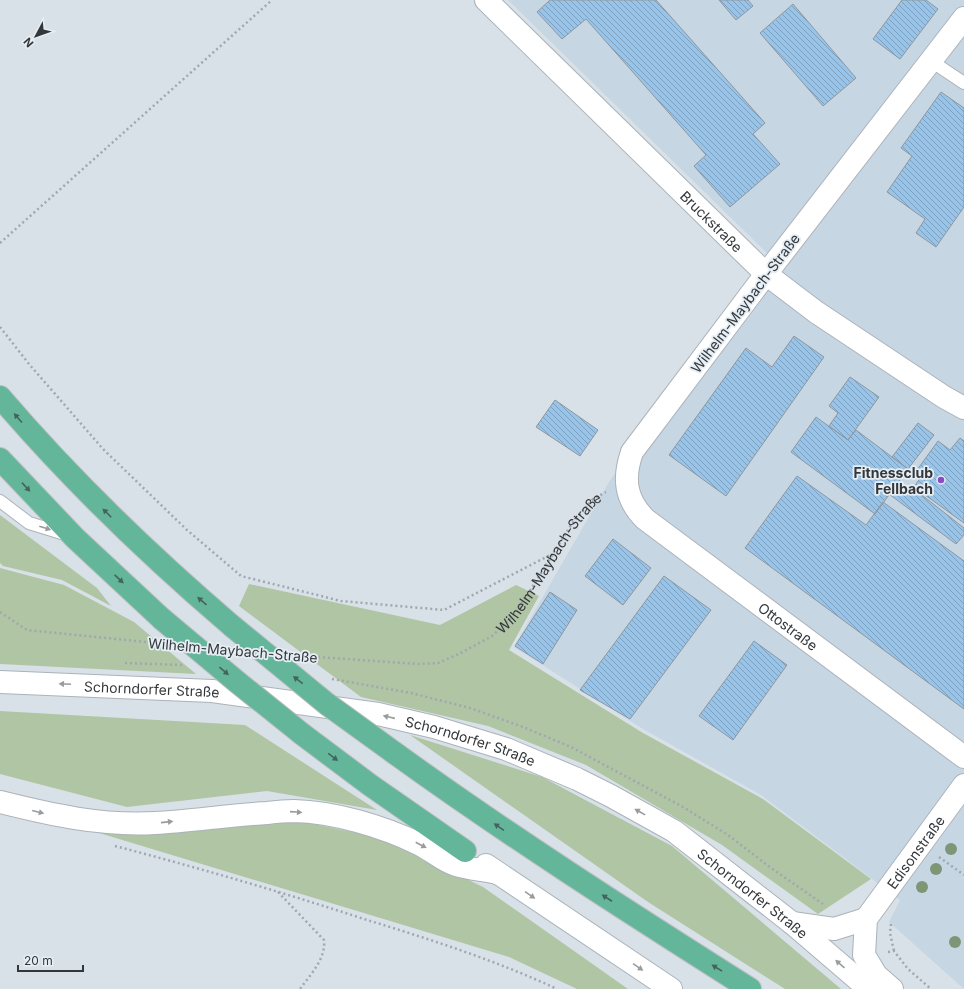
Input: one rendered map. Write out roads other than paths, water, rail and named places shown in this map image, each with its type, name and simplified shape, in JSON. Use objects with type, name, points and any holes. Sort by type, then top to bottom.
[{"type":"highway","points":[[0,397],[62,467],[152,556],[232,626],[321,699],[469,807],[615,904],[750,989]]},
{"type":"highway","points":[[0,458],[75,538],[162,618],[236,681],[302,734],[370,785],[465,851]]},
{"type":"street","name":"Bruckstraße","points":[[486,0],[766,274],[816,312],[944,397],[964,408]]},
{"type":"street","name":"Wilhelm-Maybach-Straße","points":[[627,485],[628,463],[632,452],[766,274],[964,18]]},
{"type":"street","name":"Ottostraße","points":[[627,485],[632,503],[645,519],[964,757]]},
{"type":"street","name":"Schorndorfer Straße","points":[[0,682],[212,691],[378,714],[471,738],[506,749],[577,779],[674,831],[792,923],[869,989]]},
{"type":"street","name":"Edisonstraße","points":[[866,919],[964,785]]},
{"type":"street","points":[[0,802],[81,820],[117,823],[155,823],[294,811],[329,815],[392,832],[419,844],[454,865],[497,873]]},
{"type":"street","points":[[465,851],[671,989]]},
{"type":"street","points":[[792,923],[834,929],[866,919],[864,955],[876,975],[892,989]]},
{"type":"lane","points":[[931,61],[964,83]]},
{"type":"lane","points":[[0,501],[29,523],[75,538]]},
{"type":"place","name":"Fitnessclub Fellbach","points":[[941,480]]}]
